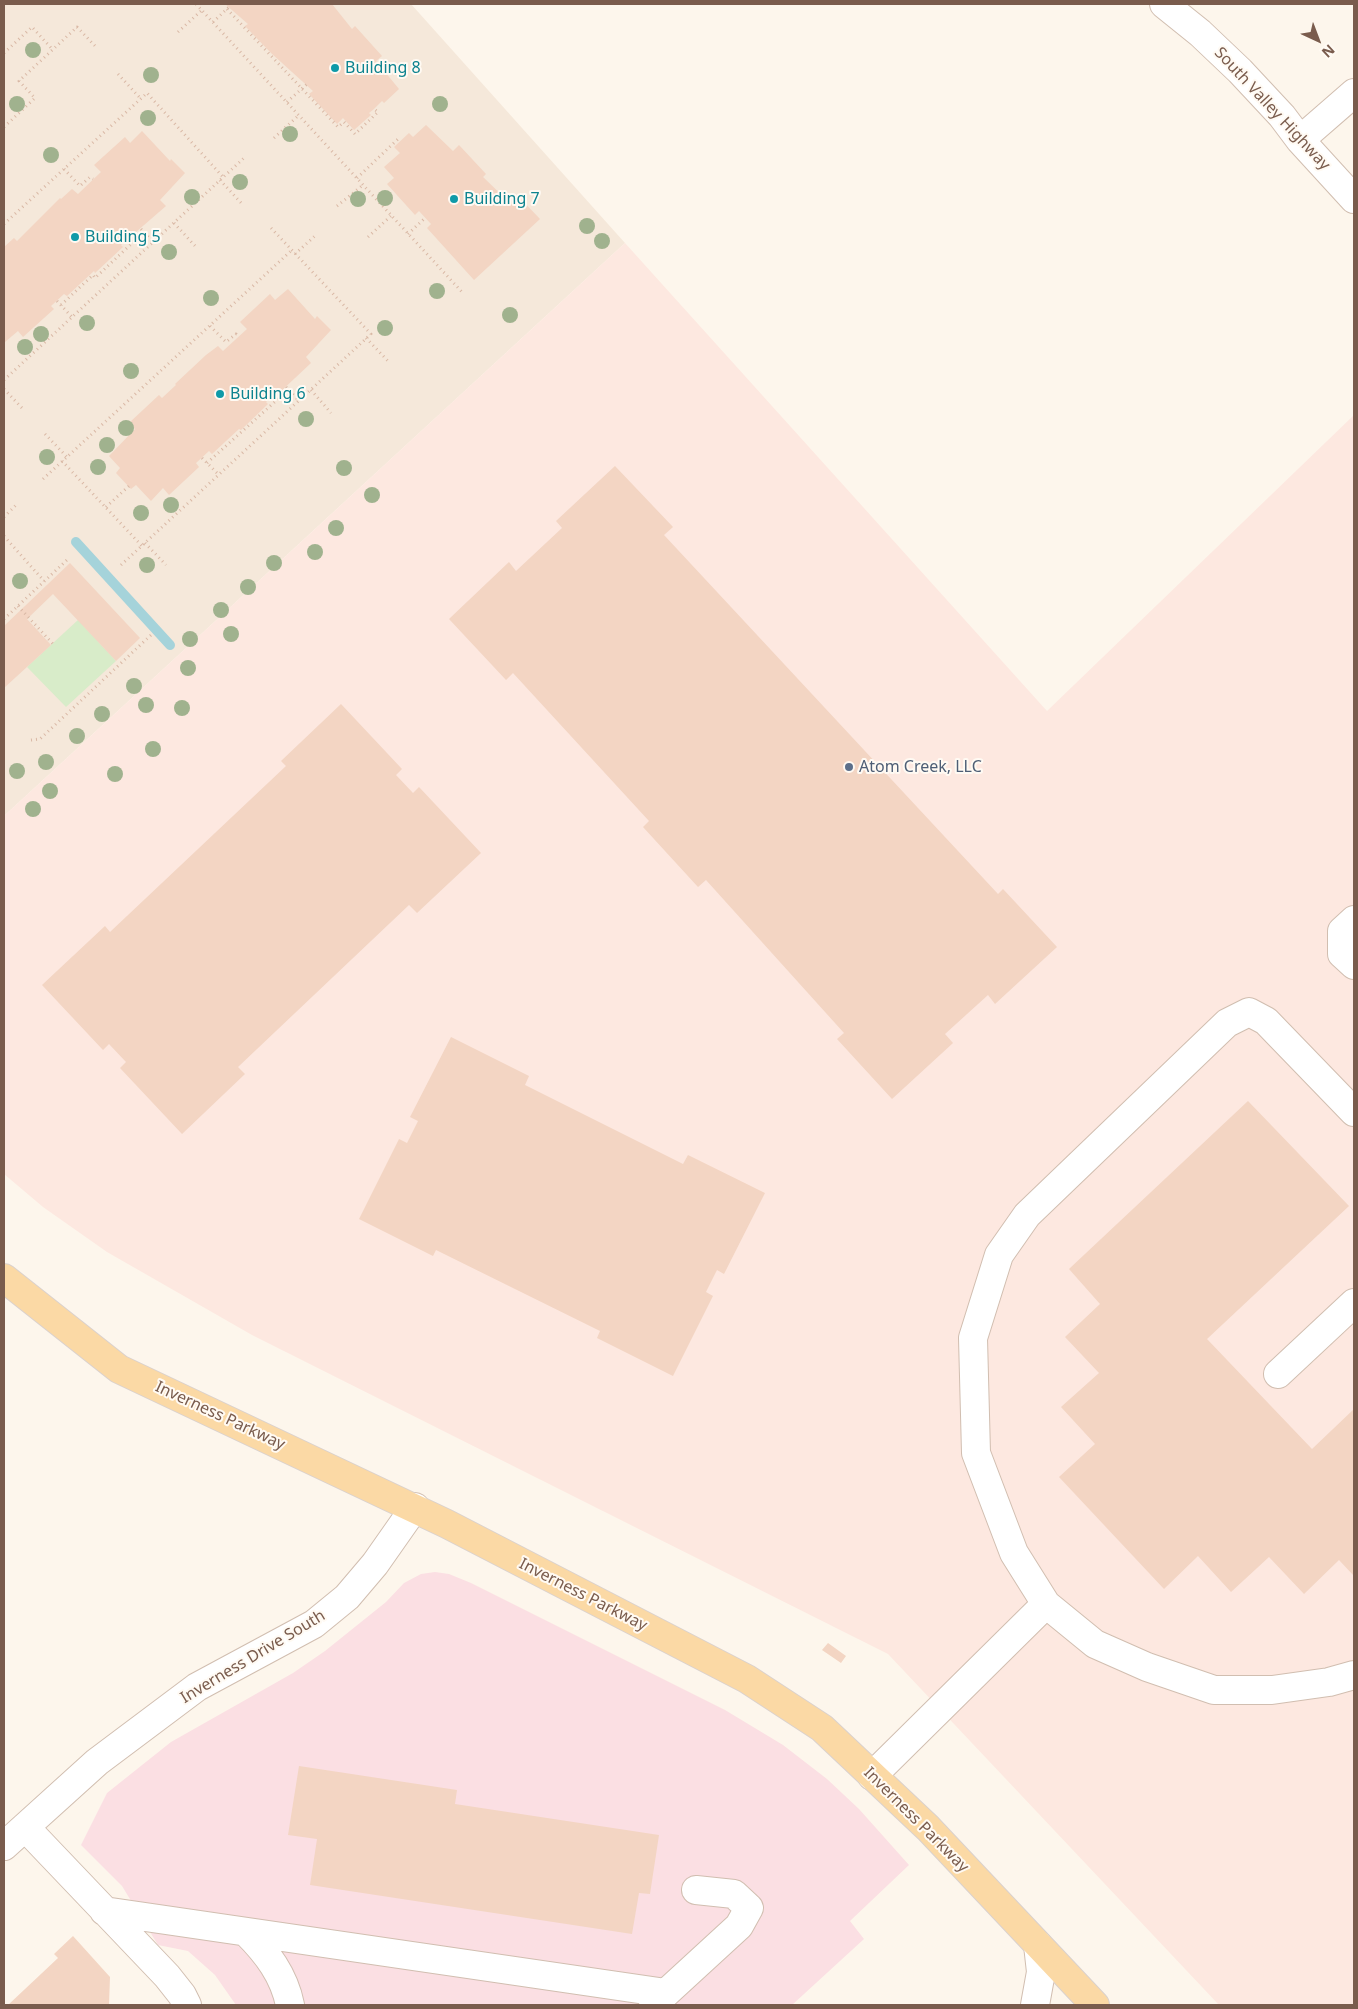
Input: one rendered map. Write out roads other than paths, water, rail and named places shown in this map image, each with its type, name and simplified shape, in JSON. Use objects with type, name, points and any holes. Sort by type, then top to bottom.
[{"type":"main road","name":"Inverness Parkway","points":[[4,1278],[120,1369],[414,1507],[747,1680],[822,1728],[928,1828],[1095,2005]]},
{"type":"street","name":"South Valley Highway","points":[[1164,4],[1216,48],[1282,116],[1300,140],[1354,199]]},
{"type":"street","points":[[1300,140],[1354,94]]},
{"type":"street","points":[[1354,920],[1342,931],[1342,954],[1354,965]]},
{"type":"street","points":[[1354,1112],[1266,1021],[1250,1012],[1227,1023],[1027,1215],[999,1255],[973,1338],[976,1453],[1014,1553],[1046,1604],[1094,1644],[1147,1667],[1214,1690],[1272,1690],[1329,1682],[1354,1675]]},
{"type":"street","points":[[1278,1374],[1354,1304]]},
{"type":"street","name":"Inverness Drive South","points":[[4,1846],[97,1762],[197,1687],[314,1624],[361,1583],[414,1507]]},
{"type":"street","points":[[872,1776],[1046,1604]]},
{"type":"street","points":[[25,1827],[167,1976],[182,1995],[187,2005]]},
{"type":"street","points":[[104,1911],[659,1999],[739,1926],[749,1908],[734,1894],[696,1890]]},
{"type":"street","points":[[246,1932],[268,1954],[287,1990],[290,2005]]},
{"type":"street","points":[[1035,2005],[1041,1972],[1038,1945]]},
{"type":"waterway","points":[[76,542],[170,645]]},
{"type":"place","name":"Building 8","points":[[335,68]]},
{"type":"place","name":"Building 7","points":[[454,199]]},
{"type":"place","name":"Building 5","points":[[75,237]]},
{"type":"place","name":"Building 6","points":[[220,394]]},
{"type":"place","name":"Atom Creek, LLC","points":[[849,767]]}]
